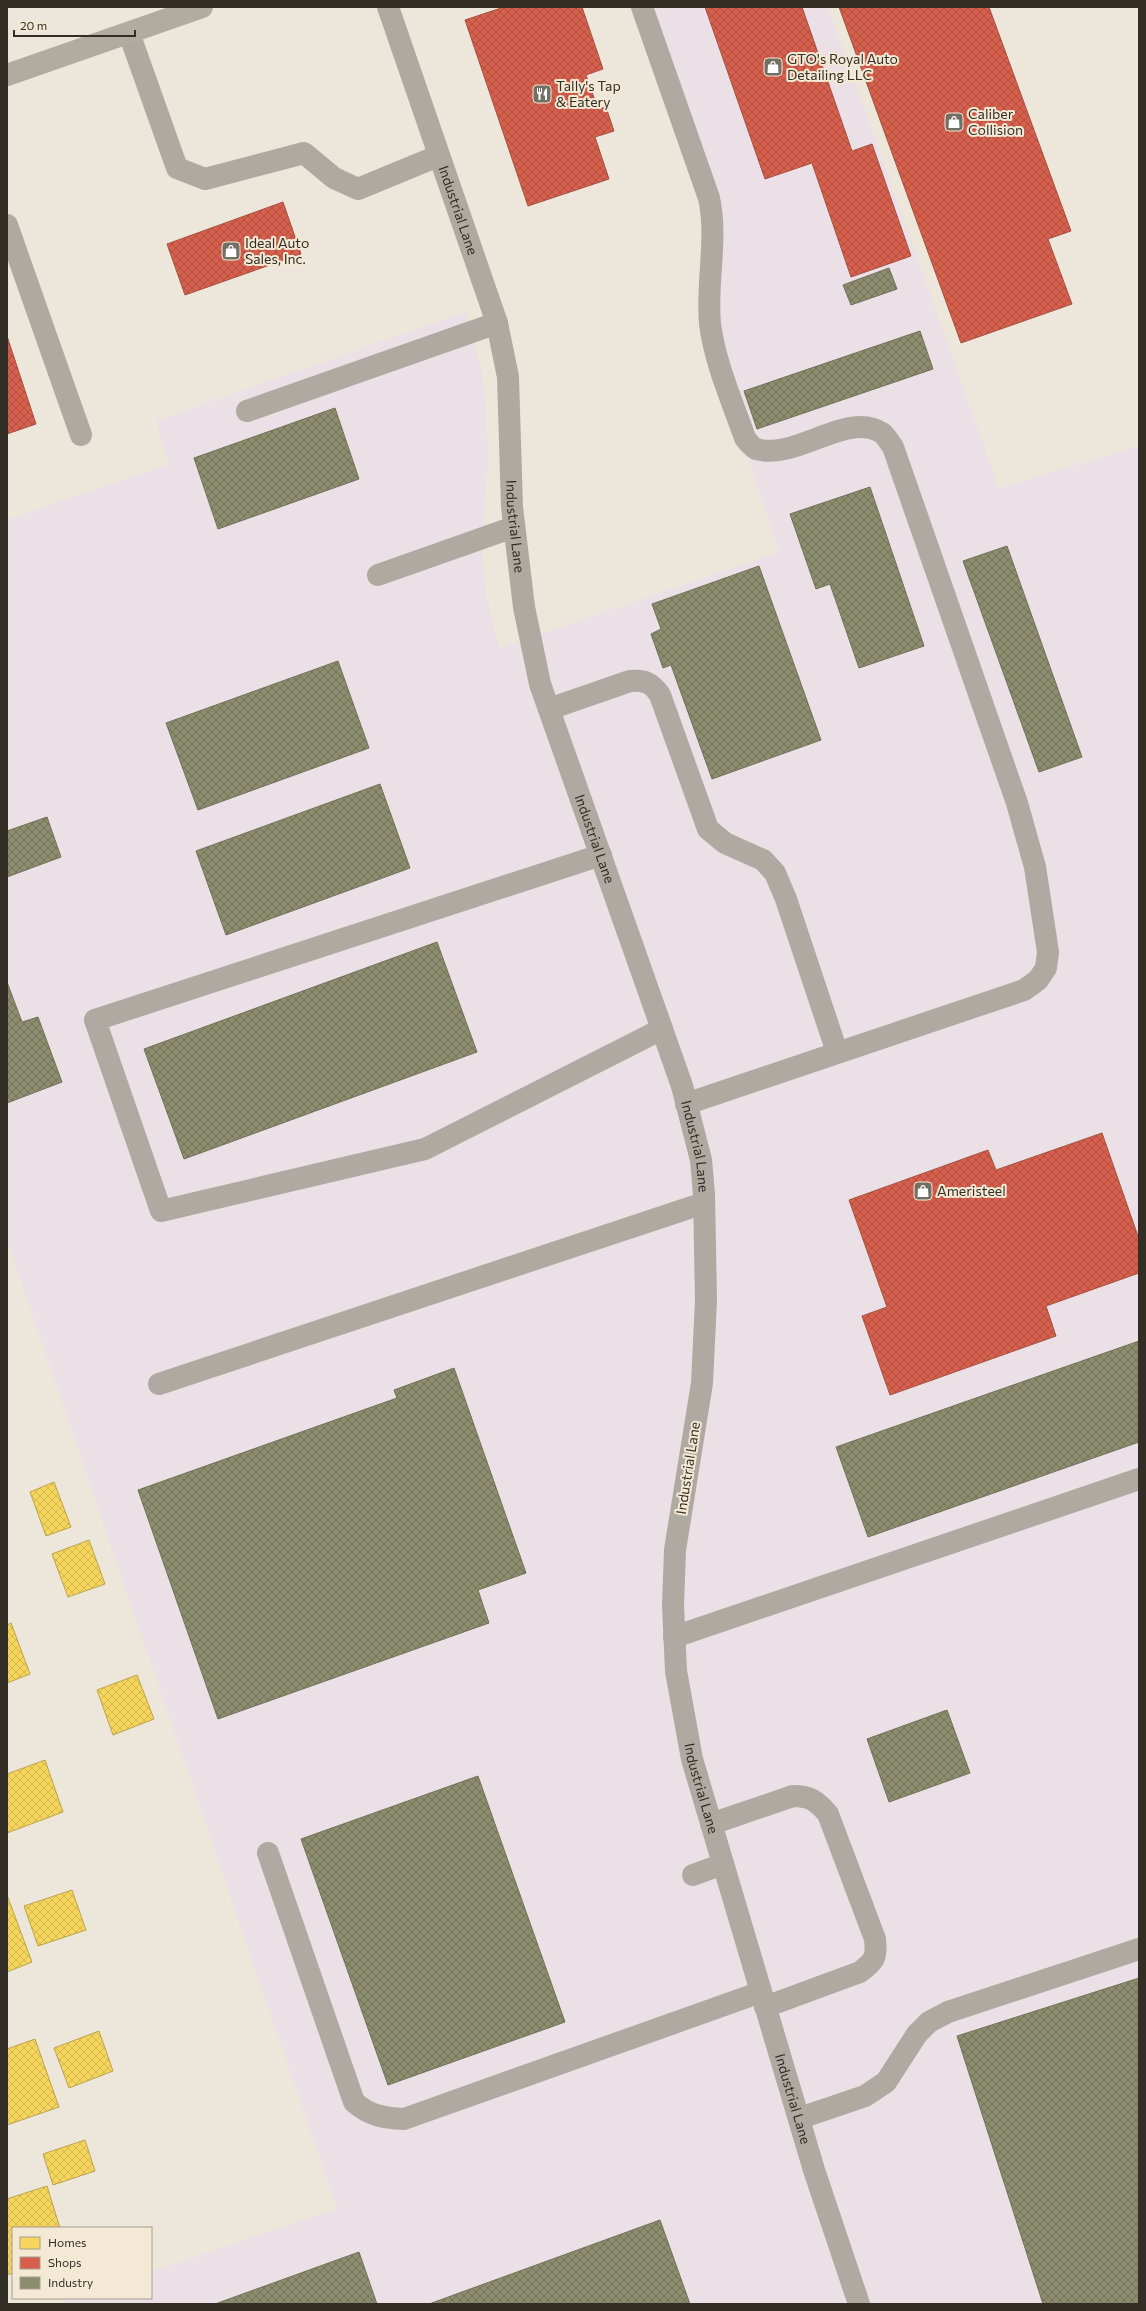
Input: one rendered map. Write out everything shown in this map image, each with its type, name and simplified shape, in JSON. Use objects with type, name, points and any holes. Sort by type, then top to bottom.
[{"type":"main road","points":[[7,74],[129,34],[202,7]]},
{"type":"street","name":"Industrial Lane","points":[[388,7],[438,156],[497,323],[508,377],[514,527],[524,607],[540,684],[602,855],[662,1029],[686,1104],[701,1160],[704,1203],[706,1300],[702,1383],[676,1550],[672,1605],[676,1671],[692,1759],[763,2000],[800,2118],[814,2170],[859,2304]]},
{"type":"street","points":[[642,7],[709,198],[712,214],[709,270],[710,324],[716,354],[745,438],[755,448],[775,451],[852,428],[867,426],[883,433],[893,447],[1017,803],[1039,887],[1048,952],[1046,968],[1038,980],[1024,990],[686,1104]]},
{"type":"street","points":[[129,34],[177,168],[205,179],[304,153],[334,178],[358,189],[438,156]]},
{"type":"street","points":[[7,225],[81,434]]},
{"type":"street","points":[[247,411],[497,323]]},
{"type":"street","points":[[378,575],[514,527]]},
{"type":"street","points":[[549,708],[630,681],[642,680],[653,685],[660,695],[708,829],[725,843],[763,860],[775,873],[786,899],[837,1052]]},
{"type":"street","points":[[602,855],[95,1020],[158,1203],[161,1210],[425,1149],[662,1029]]},
{"type":"street","points":[[159,1384],[704,1203]]},
{"type":"street","points":[[674,1637],[1139,1479]]},
{"type":"street","points":[[268,1853],[354,2102],[365,2112],[383,2118],[404,2119],[763,2000],[860,1972],[872,1963],[877,1952],[875,1939],[828,1814],[818,1802],[806,1796],[793,1796],[711,1824]]},
{"type":"street","points":[[693,1875],[723,1864]]},
{"type":"street","points":[[800,2118],[865,2096],[886,2082],[917,2034],[929,2022],[948,2012],[1139,1949]]},
{"type":"shaded area","points":[[636,7],[828,7],[999,488],[1139,446],[1139,2304],[58,2304],[73,2299],[152,2299],[152,2272],[337,2209],[7,1240],[7,520],[169,464],[156,421],[466,312],[481,369],[486,409],[488,462],[481,544],[486,595],[499,648],[779,552],[704,327],[705,205]]},
{"type":"building: Homes","points":[[54,1482],[71,1527],[46,1536],[30,1492]]},
{"type":"building: Homes","points":[[89,1540],[105,1584],[68,1597],[52,1554]]},
{"type":"building: Homes","points":[[11,1623],[30,1674],[7,1683],[7,1625]]},
{"type":"building: Homes","points":[[137,1675],[154,1719],[113,1735],[97,1690]]},
{"type":"building: Homes","points":[[45,1760],[63,1812],[7,1833],[7,1774]]},
{"type":"building: Homes","points":[[72,1890],[86,1930],[38,1946],[24,1906]]},
{"type":"building: Homes","points":[[7,1895],[32,1962],[7,1972]]},
{"type":"building: Homes","points":[[99,2031],[113,2071],[69,2088],[54,2048]]},
{"type":"building: Homes","points":[[35,2039],[59,2107],[7,2125],[7,2049]]},
{"type":"building: Homes","points":[[85,2140],[95,2171],[53,2185],[43,2154]]},
{"type":"building: Homes","points":[[47,2186],[60,2227],[12,2227],[12,2273],[7,2275],[7,2199]]},
{"type":"building: Shops","points":[[504,7],[582,7],[603,69],[586,75],[598,109],[606,107],[614,131],[595,137],[609,179],[528,206],[465,20]]},
{"type":"building: Shops","points":[[705,7],[802,7],[852,151],[872,144],[911,256],[851,277],[812,163],[765,179]]},
{"type":"building: Shops","points":[[839,7],[989,7],[1071,231],[1048,239],[1072,304],[961,343]]},
{"type":"building: Shops","points":[[283,202],[301,254],[185,295],[167,244]]},
{"type":"building: Shops","points":[[7,336],[36,424],[7,434]]},
{"type":"building: Shops","points":[[1102,1133],[1139,1239],[1139,1273],[1046,1306],[1056,1336],[890,1395],[862,1316],[887,1307],[849,1200],[988,1150],[996,1170]]},
{"type":"building: Industry","points":[[889,268],[897,289],[851,305],[843,285]]},
{"type":"building: Industry","points":[[920,331],[933,369],[757,429],[744,391]]},
{"type":"building: Industry","points":[[335,408],[359,479],[218,529],[194,458]]},
{"type":"building: Industry","points":[[870,487],[924,646],[859,668],[830,584],[816,589],[790,514]]},
{"type":"building: Industry","points":[[1007,546],[1082,757],[1039,772],[963,561]]},
{"type":"building: Industry","points":[[759,566],[821,740],[712,779],[671,665],[663,668],[651,634],[661,629],[652,604]]},
{"type":"building: Industry","points":[[338,661],[369,748],[198,810],[166,723]]},
{"type":"building: Industry","points":[[380,784],[410,868],[226,935],[196,851]]},
{"type":"building: Industry","points":[[47,817],[61,857],[7,877],[7,831]]},
{"type":"building: Industry","points":[[437,942],[477,1052],[184,1159],[144,1049]]},
{"type":"building: Industry","points":[[7,982],[22,1022],[38,1017],[62,1082],[7,1103]]},
{"type":"building: Industry","points":[[1139,1341],[1139,1442],[868,1537],[836,1447]]},
{"type":"building: Industry","points":[[454,1368],[526,1573],[478,1590],[489,1623],[218,1719],[138,1490],[397,1398],[394,1390]]},
{"type":"building: Industry","points":[[947,1710],[970,1773],[889,1802],[867,1739]]},
{"type":"building: Industry","points":[[478,1776],[565,2022],[388,2085],[301,1839]]},
{"type":"building: Industry","points":[[1139,1978],[1139,2304],[1043,2304],[957,2036]]},
{"type":"building: Industry","points":[[660,2220],[690,2304],[429,2304]]},
{"type":"building: Industry","points":[[359,2252],[377,2304],[215,2304]]},
{"type":"place","name":"GTO's Royal Auto Detailing LLC","points":[[773,67]]},
{"type":"place","name":"Tally's Tap & Eatery","points":[[542,94]]},
{"type":"place","name":"Caliber Collision","points":[[954,122]]},
{"type":"place","name":"Ideal Auto Sales, Inc.","points":[[231,251]]},
{"type":"place","name":"Ameristeel","points":[[923,1191]]}]
